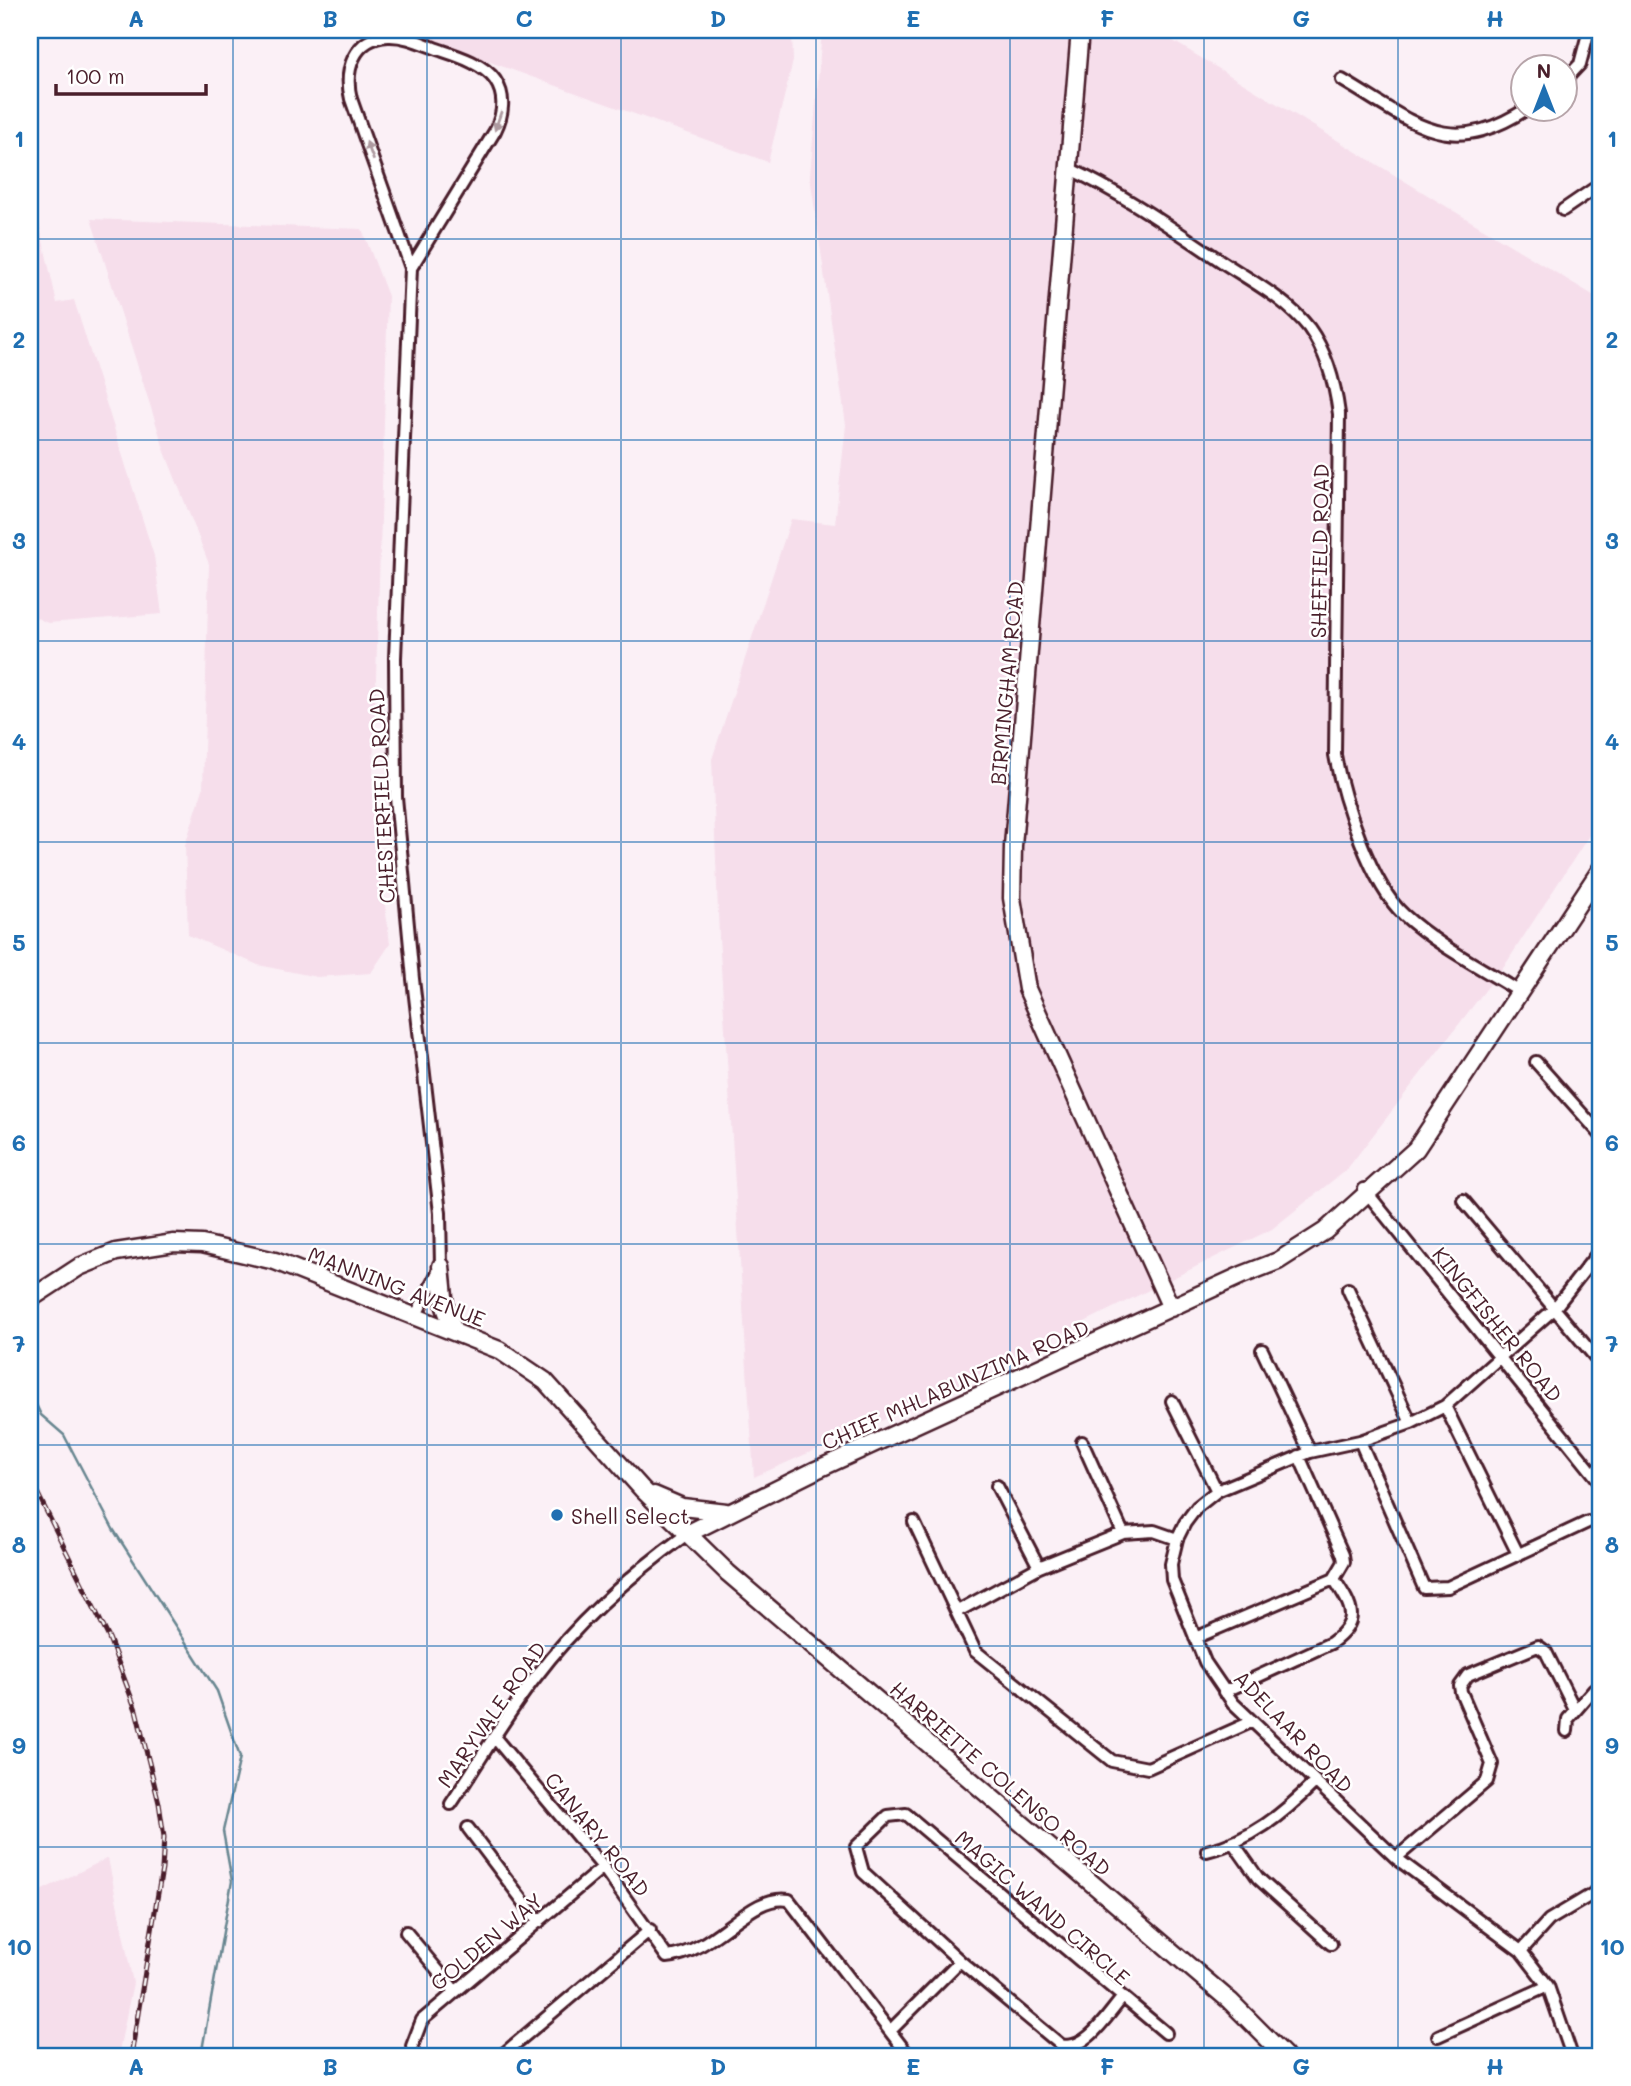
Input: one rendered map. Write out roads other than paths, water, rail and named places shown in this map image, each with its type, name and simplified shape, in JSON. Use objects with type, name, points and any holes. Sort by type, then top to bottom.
[{"type":"main road","name":"BIRMINGHAM ROAD","points":[[1080,30],[1013,846],[1012,898],[1018,953],[1027,989],[1171,1308]]},
{"type":"main road","name":"CHIEF MHLABUNZIMA ROAD","points":[[687,1534],[726,1512],[1242,1275],[1366,1191],[1441,1112],[1601,869]]},
{"type":"main road","name":"MANNING AVENUE","points":[[30,1299],[79,1267],[116,1252],[174,1243],[225,1247],[275,1261],[499,1350],[545,1381],[642,1489],[687,1534]]},
{"type":"main road","points":[[441,1266],[445,1307],[454,1331]]},
{"type":"main road","points":[[642,1489],[682,1507],[726,1512]]},
{"type":"main road","points":[[716,1561],[709,1537],[716,1522],[726,1512]]},
{"type":"main road","name":"HARRIETTE COLENSO ROAD","points":[[687,1534],[1230,2001],[1285,2056]]},
{"type":"street","points":[[1578,66],[1589,30],[1601,33]]},
{"type":"street","name":"CHESTERFIELD ROAD","points":[[411,268],[495,131],[501,117],[502,96],[496,81],[476,65],[411,40],[389,36],[359,49],[349,64],[347,77],[351,99],[411,268],[395,658],[396,797],[415,999],[440,1213],[441,1266],[416,1315]]},
{"type":"street","points":[[1342,79],[1422,126],[1440,133],[1484,132],[1508,119]]},
{"type":"street","name":"SHEFFIELD ROAD","points":[[1068,168],[1107,186],[1269,293],[1297,315],[1315,338],[1332,376],[1339,414],[1335,755],[1339,777],[1372,867],[1390,899],[1422,930],[1520,992]]},
{"type":"street","points":[[1563,210],[1601,184]]},
{"type":"street","points":[[1536,1062],[1601,1135]]},
{"type":"street","name":"KINGFISHER ROAD","points":[[1366,1191],[1601,1483]]},
{"type":"street","points":[[1463,1200],[1601,1364]]},
{"type":"street","name":"ADELAAR ROAD","points":[[1572,2056],[1548,1986],[1521,1951],[1396,1858],[1314,1783],[1224,1692],[1205,1662],[1195,1638],[1172,1580],[1171,1564],[1177,1539],[1197,1507],[1217,1491],[1304,1454],[1360,1441],[1412,1423],[1445,1406],[1554,1309],[1601,1249]]},
{"type":"street","points":[[1348,1289],[1412,1423]]},
{"type":"street","points":[[1195,1638],[1334,1580],[1344,1562],[1262,1350]]},
{"type":"street","points":[[1172,1401],[1217,1491]]},
{"type":"street","points":[[1445,1406],[1517,1552]]},
{"type":"street","points":[[1360,1441],[1424,1588],[1448,1587],[1517,1552],[1588,1522]]},
{"type":"street","points":[[1082,1442],[1123,1533]]},
{"type":"street","points":[[997,1486],[1039,1567]]},
{"type":"street","points":[[914,1522],[958,1611],[970,1642],[982,1659],[1112,1761],[1148,1768],[1251,1722]]},
{"type":"street","points":[[958,1611],[1039,1567],[1123,1533],[1154,1531],[1177,1539]]},
{"type":"street","name":"MARYVALE ROAD","points":[[451,1804],[535,1678],[591,1614],[634,1573],[687,1534]]},
{"type":"street","points":[[1224,1692],[1331,1643],[1346,1631],[1352,1611],[1334,1580]]},
{"type":"street","points":[[1396,1858],[1487,1781],[1492,1773],[1492,1764],[1461,1692],[1460,1686],[1468,1675],[1538,1646],[1546,1652],[1575,1710]]},
{"type":"street","points":[[1567,1731],[1567,1722],[1594,1689]]},
{"type":"street","name":"CANARY ROAD","points":[[495,1738],[603,1867],[667,1957],[687,1954],[702,1947],[763,1902],[778,1898],[789,1900],[891,2030]]},
{"type":"street","points":[[1207,1851],[1234,1844],[1290,1807],[1314,1783]]},
{"type":"street","name":"MAGIC WAND CIRCLE","points":[[906,1814],[1123,1997],[1081,2044],[1070,2048],[1061,2045],[960,1962],[863,1872],[856,1847],[888,1816],[906,1814]]},
{"type":"street","points":[[468,1828],[539,1922]]},
{"type":"street","points":[[1234,1844],[1258,1878],[1331,1944]]},
{"type":"street","name":"GOLDEN WAY","points":[[414,2056],[412,2046],[422,2020],[603,1867]]},
{"type":"street","points":[[1521,1951],[1549,1920],[1601,1889]]},
{"type":"street","points":[[501,2056],[650,1930]]},
{"type":"street","points":[[406,1932],[456,1991]]},
{"type":"street","points":[[909,2056],[891,2030],[960,1962]]},
{"type":"street","points":[[1438,2036],[1548,1986]]},
{"type":"street","points":[[1123,1997],[1166,2033]]},
{"type":"waterway","points":[[30,1392],[41,1415],[64,1435],[113,1529],[217,1691],[240,1757],[223,1831],[232,1881],[201,2056]]},
{"type":"railway","points":[[30,1478],[109,1638],[136,1710],[159,1803],[164,1837],[162,1869],[131,2056]]},
{"type":"place","name":"Shell Select","points":[[557,1515]]}]
